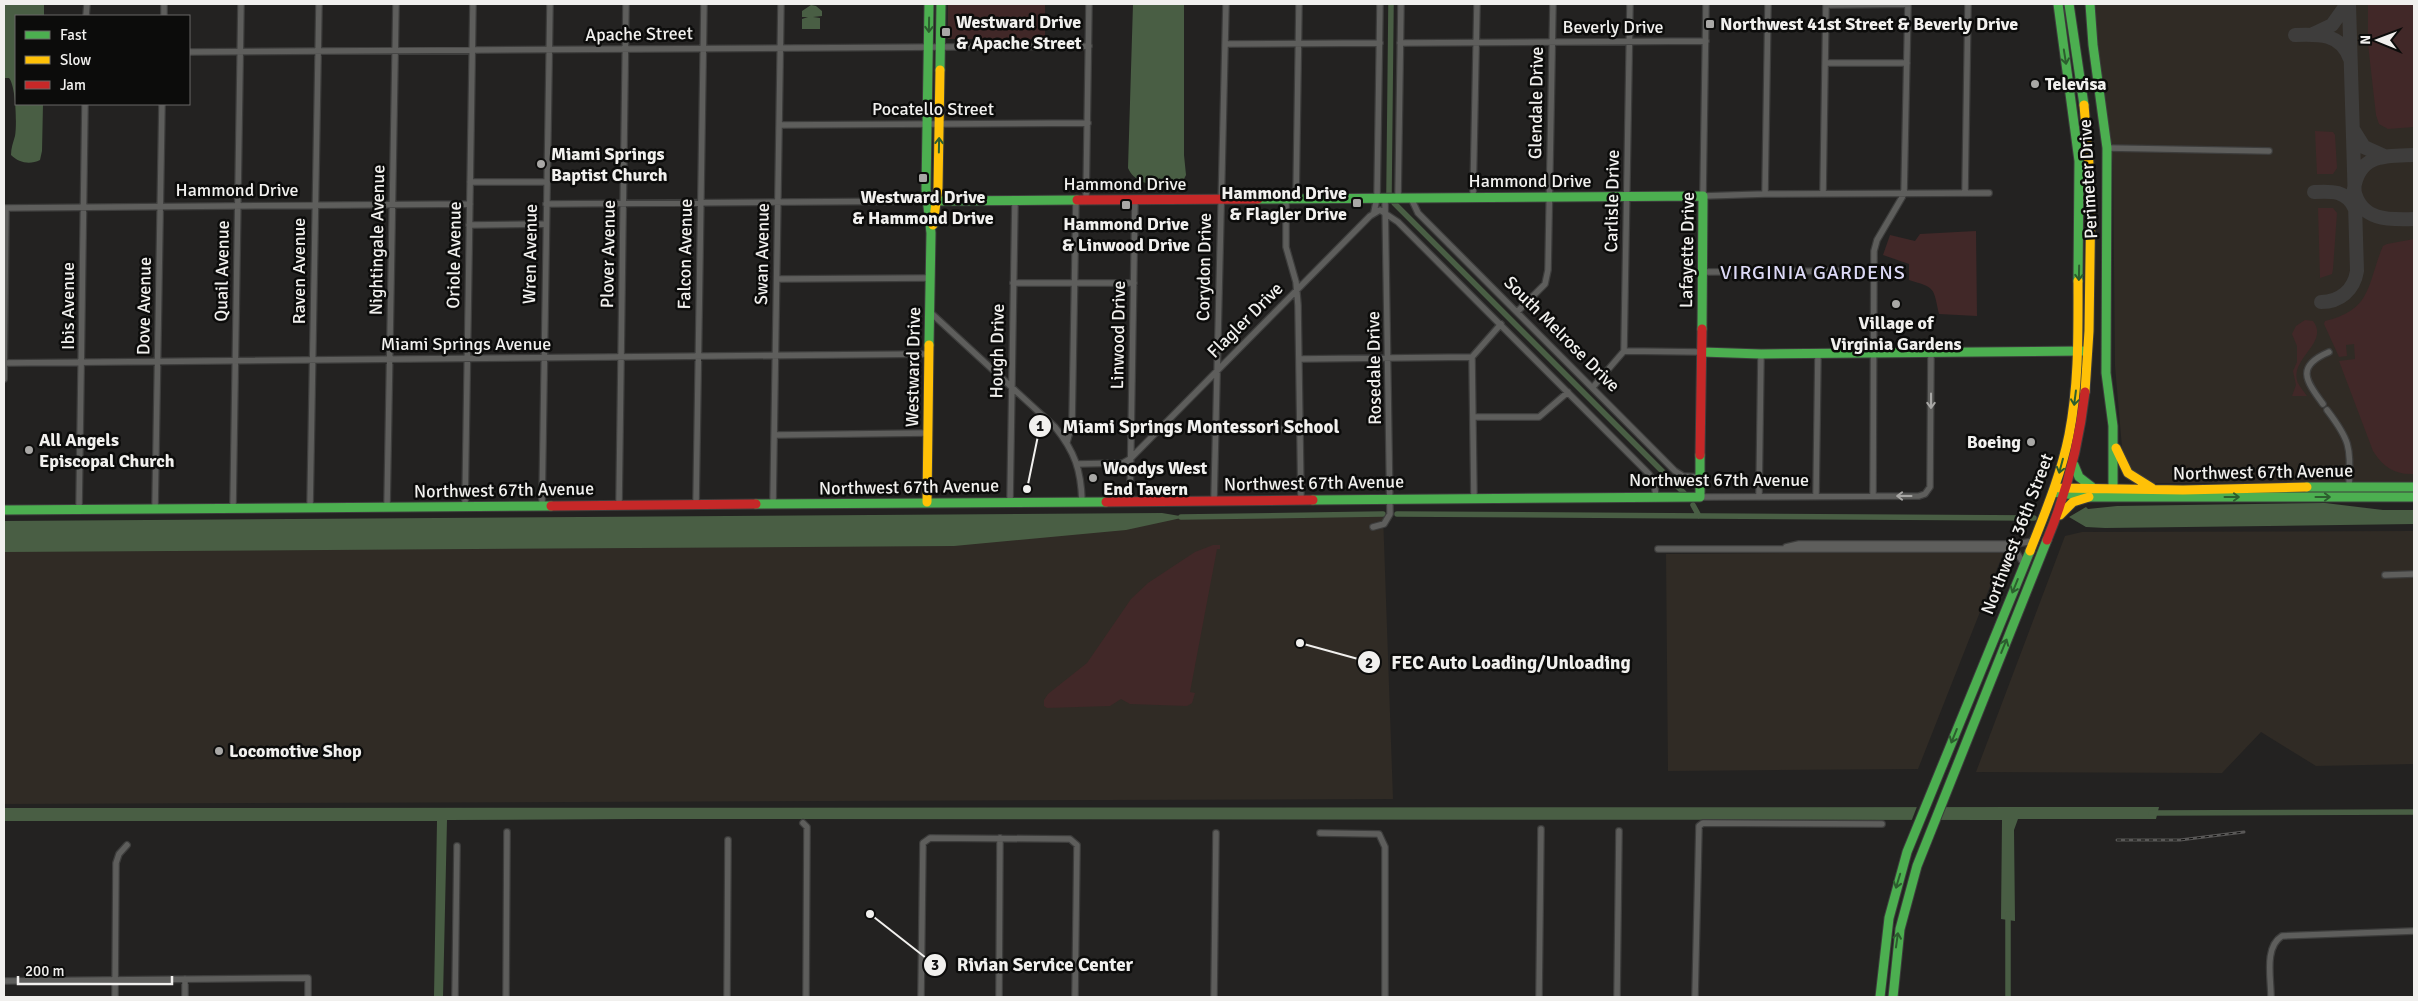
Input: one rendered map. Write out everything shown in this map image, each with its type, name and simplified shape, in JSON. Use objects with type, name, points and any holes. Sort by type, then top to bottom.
[{"type":"street","name":"Quail Avenue","points":[[233,508],[241,4]]},
{"type":"street","name":"Raven Avenue","points":[[310,508],[318,4]]},
{"type":"street","name":"Nightingale Avenue","points":[[387,507],[396,4]]},
{"type":"street","name":"Oriole Avenue","points":[[465,506],[473,4]]},
{"type":"street","name":"Wren Avenue","points":[[542,506],[550,4]]},
{"type":"street","name":"Plover Avenue","points":[[619,505],[626,4]]},
{"type":"street","name":"Falcon Avenue","points":[[696,505],[704,4]]},
{"type":"street","name":"Swan Avenue","points":[[773,505],[781,4]]},
{"type":"street","name":"Westward Drive","points":[[927,502],[931,233],[927,201],[929,4]]},
{"type":"street","name":"Westward Drive","points":[[931,233],[937,201],[941,4]]},
{"type":"street","points":[[1086,200],[1089,4]]},
{"type":"street","name":"Corydon Drive","points":[[1214,500],[1226,4]]},
{"type":"street","points":[[1296,198],[1299,4]]},
{"type":"street","points":[[1374,212],[1381,198],[1380,4]]},
{"type":"street","points":[[1398,198],[1401,4]]},
{"type":"street","points":[[1473,197],[1477,4]]},
{"type":"street","name":"Glendale Drive","points":[[1518,311],[1545,284],[1547,278],[1553,4]]},
{"type":"street","name":"Carlisle Drive","points":[[1624,351],[1630,4]]},
{"type":"street","name":"Lafayette Drive","points":[[1700,497],[1706,4]]},
{"type":"street","points":[[1765,194],[1768,4]]},
{"type":"street","points":[[1823,194],[1826,4],[1908,4],[1904,194],[1875,245],[1874,496]]},
{"type":"street","points":[[1965,193],[1968,4]]},
{"type":"street","name":"Perimeter Drive","points":[[2090,4],[2093,46],[2107,148],[2106,353],[2107,384],[2114,438]]},
{"type":"street","points":[[2058,6],[2069,6]]},
{"type":"street","name":"Northwest 36th Street","points":[[1880,997],[1882,965],[1889,918],[1899,877],[1914,835],[2054,490],[2071,425],[2078,351],[2080,189],[2076,126],[2058,6]]},
{"type":"street","name":"Northwest 36th Street","points":[[1893,997],[1894,964],[1901,917],[1918,856],[2056,518],[2074,465],[2085,407],[2089,351],[2091,189],[2088,132],[2069,6]]},
{"type":"street","name":"Beverly Drive","points":[[1400,43],[1706,42]]},
{"type":"street","points":[[1225,44],[1380,43]]},
{"type":"street","name":"Apache Street","points":[[190,52],[1089,46]]},
{"type":"street","points":[[1825,63],[1907,63]]},
{"type":"street","name":"Ibis Avenue","points":[[79,509],[83,362],[85,105]]},
{"type":"street","name":"Dove Avenue","points":[[155,508],[162,105]]},
{"type":"street","name":"Pocatello Street","points":[[779,125],[1088,122]]},
{"type":"street","points":[[2107,148],[2269,152]]},
{"type":"street","points":[[470,182],[547,182]]},
{"type":"street","points":[[2080,189],[2091,189]]},
{"type":"street","points":[[1703,196],[1989,193]]},
{"type":"street","name":"Hammond Drive","points":[[546,204],[1703,196]]},
{"type":"street","points":[[1286,198],[1286,247],[1296,282],[1301,499]]},
{"type":"street","name":"Rosedale Drive","points":[[1373,527],[1387,521],[1390,498],[1386,227],[1385,212],[1381,198]]},
{"type":"street","name":"South Melrose Drive","points":[[1411,198],[1418,212],[1679,474],[1687,477],[1700,477]]},
{"type":"street","points":[[1067,442],[1072,424],[1076,200]]},
{"type":"street","name":"Linwood Drive","points":[[1130,501],[1135,200]]},
{"type":"street","name":"Hough Drive","points":[[1010,502],[1015,201]]},
{"type":"street","name":"Hammond Drive","points":[[5,208],[470,204]]},
{"type":"street","points":[[4,380],[5,208]]},
{"type":"street","points":[[1374,212],[1380,210],[1385,212],[1398,222],[1501,324],[1649,474],[1654,482],[1656,497]]},
{"type":"street","name":"Flagler Drive","points":[[1130,459],[1374,212]]},
{"type":"street","points":[[1386,227],[1390,222],[1398,222]]},
{"type":"street","points":[[469,225],[546,224]]},
{"type":"street","points":[[1702,272],[1874,270]]},
{"type":"street","points":[[777,279],[930,278]]},
{"type":"street","points":[[1013,283],[1134,283]]},
{"type":"street","points":[[930,312],[1055,427],[1067,442],[1077,464],[1081,476],[1082,501]]},
{"type":"street","points":[[1474,499],[1472,357],[1501,324]]},
{"type":"street","points":[[1593,387],[1624,351],[1702,352],[1713,354],[1818,354],[2089,351]]},
{"type":"street","name":"Northwest 67th Avenue","points":[[4,510],[773,505],[1390,498],[1921,496],[1930,487],[1931,352]]},
{"type":"street","points":[[2323,404],[2308,383],[2307,372],[2314,359],[2330,352]]},
{"type":"street","name":"Miami Springs Avenue","points":[[4,363],[775,357],[929,354]]},
{"type":"street","points":[[1759,496],[1761,354]]},
{"type":"street","points":[[1816,496],[1818,354]]},
{"type":"street","points":[[1299,359],[1472,357]]},
{"type":"street","points":[[1473,417],[1539,417],[1568,392]]},
{"type":"street","points":[[2327,410],[2342,430],[2349,444],[2349,496]]},
{"type":"street","points":[[1216,430],[1300,429]]},
{"type":"street","points":[[775,434],[928,433]]},
{"type":"street","points":[[2114,438],[2125,472],[2132,479],[2155,490]]},
{"type":"street","points":[[2113,492],[2114,438]]},
{"type":"street","points":[[1077,464],[1123,463],[1130,459]]},
{"type":"street","points":[[2074,465],[2079,477],[2092,487]]},
{"type":"street","name":"Northwest 67th Avenue","points":[[2066,490],[2089,497],[2113,492],[2155,490],[2349,486],[2414,487]]},
{"type":"street","name":"Northwest 67th Avenue","points":[[2054,490],[2092,487],[2113,492],[2414,497]]},
{"type":"street","points":[[2056,518],[2073,502],[2089,497]]},
{"type":"street","points":[[1782,548],[1799,544],[2016,544],[2034,541]]},
{"type":"street","points":[[1658,549],[1782,548],[1799,551],[2006,549],[2017,552],[2024,564]]},
{"type":"street","points":[[2385,575],[2414,574]]},
{"type":"street","points":[[803,823],[807,827],[806,997]]},
{"type":"street","points":[[1695,997],[1699,826],[1703,823],[1882,824]]},
{"type":"street","points":[[1539,997],[1541,829]]},
{"type":"street","points":[[1617,997],[1619,830]]},
{"type":"street","points":[[506,997],[507,832]]},
{"type":"street","points":[[1214,997],[1216,833]]},
{"type":"street","points":[[1320,833],[1379,834],[1385,847],[1385,997]]},
{"type":"street","points":[[921,997],[923,843],[930,838],[1070,839],[1074,841],[1077,845],[1075,997]]},
{"type":"street","points":[[999,997],[1000,838]]},
{"type":"street","points":[[727,997],[728,840]]},
{"type":"street","points":[[115,997],[116,863],[119,854],[127,845]]},
{"type":"street","points":[[455,997],[458,846]]},
{"type":"street","points":[[2271,997],[2271,948],[2276,940],[2282,936],[2414,932]]},
{"type":"street","points":[[4,981],[308,978],[308,997]]},
{"type":"street","points":[[185,997],[186,979]]},
{"type":"shaded area","points":[[4,4],[44,4],[44,15],[15,15],[15,97],[9,78],[4,78]]},
{"type":"shaded area","points":[[948,4],[1045,4],[1045,39],[948,39]]},
{"type":"shaded area","points":[[1133,4],[1184,4],[1184,155],[1186,175],[1182,183],[1175,185],[1151,185],[1137,179],[1128,168]]},
{"type":"shaded area","points":[[2095,4],[2414,4],[2414,483],[2151,483],[2133,475],[2123,459],[2115,366],[2113,164],[2096,37]]},
{"type":"shaded area","points":[[2368,4],[2414,4],[2414,127],[2388,129],[2379,124],[2376,115],[2368,44]]},
{"type":"shaded area","points":[[811,5],[816,6],[822,11],[822,16],[813,17],[820,18],[820,29],[802,29],[802,19],[808,17],[802,17],[802,11]]},
{"type":"shaded area","points":[[15,105],[43,105],[42,151],[40,160],[29,163],[14,158],[11,155],[15,136]]},
{"type":"shaded area","points":[[2315,131],[2333,132],[2335,135],[2337,168],[2333,174],[2317,174]]},
{"type":"shaded area","points":[[2318,208],[2333,208],[2337,213],[2332,274],[2320,278]]},
{"type":"shaded area","points":[[1976,231],[1977,316],[1939,314],[1936,298],[1932,290],[1929,287],[1909,280],[1909,264],[1883,255],[1890,235],[1915,241],[1920,234]]},
{"type":"shaded area","points":[[2414,239],[2414,474],[2407,474],[2385,466],[2373,451],[2339,361],[2355,359],[2354,344],[2346,345],[2347,356],[2339,357],[2324,324],[2325,321],[2352,310],[2360,302],[2366,293],[2383,246]]},
{"type":"shaded area","points":[[2305,320],[2313,321],[2317,329],[2313,344],[2296,374],[2298,383],[2307,396],[2292,396],[2296,385],[2293,371],[2297,362],[2297,346],[2292,334],[2296,326]]},
{"type":"shaded area","points":[[2325,503],[2383,510],[2414,510],[2414,524],[2105,528],[2086,527],[2069,517],[2086,507],[2088,509],[2117,506]]},
{"type":"shaded area","points":[[1162,513],[1186,517],[1126,530],[954,546],[4,552],[4,521]]},
{"type":"shaded area","points":[[1383,514],[1393,799],[4,804],[4,548]]},
{"type":"shaded area","points":[[2414,531],[2414,764],[2316,766],[2261,732],[2222,773],[1976,772],[2065,536],[2082,532]]},
{"type":"shaded area","points":[[1213,545],[1220,545],[1220,549],[1217,549],[1190,692],[1195,693],[1192,703],[1187,706],[1130,704],[1121,699],[1110,706],[1047,708],[1044,706],[1044,700],[1048,694],[1087,663],[1131,599],[1148,583],[1195,552]]},
{"type":"shaded area","points":[[2004,551],[1918,769],[1668,771],[1666,554]]},
{"type":"shaded area","points":[[2159,807],[2156,819],[2018,819],[2014,830],[2015,921],[2001,919],[2002,820],[447,820],[443,997],[434,997],[437,821],[4,821],[4,808]]},
{"type":"pier","points":[[1918,804],[1945,804],[1938,822],[1911,822]]},
{"type":"waterway","points":[[1389,193],[1391,4]]},
{"type":"waterway","points":[[1394,203],[1684,493]]},
{"type":"waterway","points":[[1693,505],[1699,516]]},
{"type":"waterway","points":[[1181,517],[1383,514]]},
{"type":"waterway","points":[[1397,514],[2034,518]]},
{"type":"waterway","points":[[2151,813],[2414,812]]},
{"type":"waterway","points":[[2008,914],[2008,997]]},
{"type":"taxiway","points":[[2313,34],[2332,25],[2347,4]]},
{"type":"taxiway","points":[[2321,302],[2334,300],[2345,294],[2353,284],[2357,271],[2349,4]]},
{"type":"taxiway","points":[[2295,35],[2320,35],[2335,40],[2346,50],[2350,59]]},
{"type":"taxiway","points":[[2354,131],[2364,147],[2384,156]]},
{"type":"taxiway","points":[[2414,155],[2384,157],[2368,163],[2357,177],[2354,189],[2357,200],[2369,213],[2386,218],[2414,219]]},
{"type":"taxiway","points":[[2314,192],[2332,192],[2343,195],[2348,198],[2355,209]]},
{"type":"railway","points":[[2117,840],[2180,840],[2244,832]]},
{"type":"traffic: fast","points":[[929,4],[926,189],[931,233],[929,345]]},
{"type":"traffic: fast","points":[[940,70],[941,4]]},
{"type":"traffic: fast","points":[[2058,4],[2079,161],[2078,281]]},
{"type":"traffic: fast","points":[[2069,4],[2084,105]]},
{"type":"traffic: fast","points":[[2090,4],[2093,45],[2107,148],[2106,373],[2113,426],[2113,497]]},
{"type":"traffic: fast","points":[[1258,199],[1703,196],[1702,329]]},
{"type":"traffic: fast","points":[[927,201],[1077,200]]},
{"type":"traffic: fast","points":[[1702,352],[1761,354],[2083,351]]},
{"type":"traffic: fast","points":[[1313,500],[1700,497],[1700,455]]},
{"type":"traffic: fast","points":[[2074,465],[2079,477],[2092,487]]},
{"type":"traffic: fast","points":[[2307,487],[2414,487]]},
{"type":"traffic: fast","points":[[2053,492],[2089,497],[2414,497]]},
{"type":"traffic: fast","points":[[756,504],[1106,502]]},
{"type":"traffic: fast","points":[[4,510],[551,506]]},
{"type":"traffic: fast","points":[[1893,997],[1900,929],[1917,866],[2047,540]]},
{"type":"traffic: fast","points":[[1880,997],[1889,918],[1907,852],[2030,551]]},
{"type":"traffic: slow","points":[[933,225],[938,188],[940,70]]},
{"type":"traffic: slow","points":[[2084,105],[2091,188],[2089,331],[2085,392]]},
{"type":"traffic: slow","points":[[2030,551],[2057,479],[2069,435],[2076,378],[2078,281]]},
{"type":"traffic: slow","points":[[927,502],[929,345]]},
{"type":"traffic: slow","points":[[2116,448],[2128,473],[2152,488]]},
{"type":"traffic: slow","points":[[2060,488],[2183,490],[2307,487]]},
{"type":"traffic: slow","points":[[2060,515],[2073,502],[2089,497]]},
{"type":"traffic: jam","points":[[1077,200],[1258,199]]},
{"type":"traffic: jam","points":[[1700,455],[1702,329]]},
{"type":"traffic: jam","points":[[2047,540],[2061,504],[2071,467],[2085,392]]},
{"type":"traffic: jam","points":[[1106,502],[1313,500]]},
{"type":"traffic: jam","points":[[551,506],[756,504]]},
{"type":"place","name":"Northwest 41st Street & Beverly Drive","points":[[1710,24]]},
{"type":"place","name":"Westward Drive & Apache Street","points":[[946,32]]},
{"type":"place","name":"Televisa","points":[[2035,84]]},
{"type":"place","name":"Miami Springs Baptist Church","points":[[541,164]]},
{"type":"place","name":"Westward Drive & Hammond Drive","points":[[923,178]]},
{"type":"place","name":"Hammond Drive & Flagler Drive","points":[[1357,203]]},
{"type":"place","name":"Hammond Drive & Linwood Drive","points":[[1126,205]]},
{"type":"place","name":"Village of Virginia Gardens","points":[[1896,304]]},
{"type":"place","name":"Boeing","points":[[2031,442]]},
{"type":"place","name":"All Angels Episcopal Church","points":[[29,450]]},
{"type":"place","name":"Woodys West End Tavern","points":[[1093,478]]},
{"type":"place","name":"Miami Springs Montessori School","points":[[1027,489]]},
{"type":"place","name":"FEC Auto Loading/Unloading","points":[[1300,643]]},
{"type":"place","name":"Locomotive Shop","points":[[219,751]]},
{"type":"place","name":"Rivian Service Center","points":[[870,914]]},
{"type":"district","name":"VIRGINIA GARDENS","points":[[1813,272]]}]
